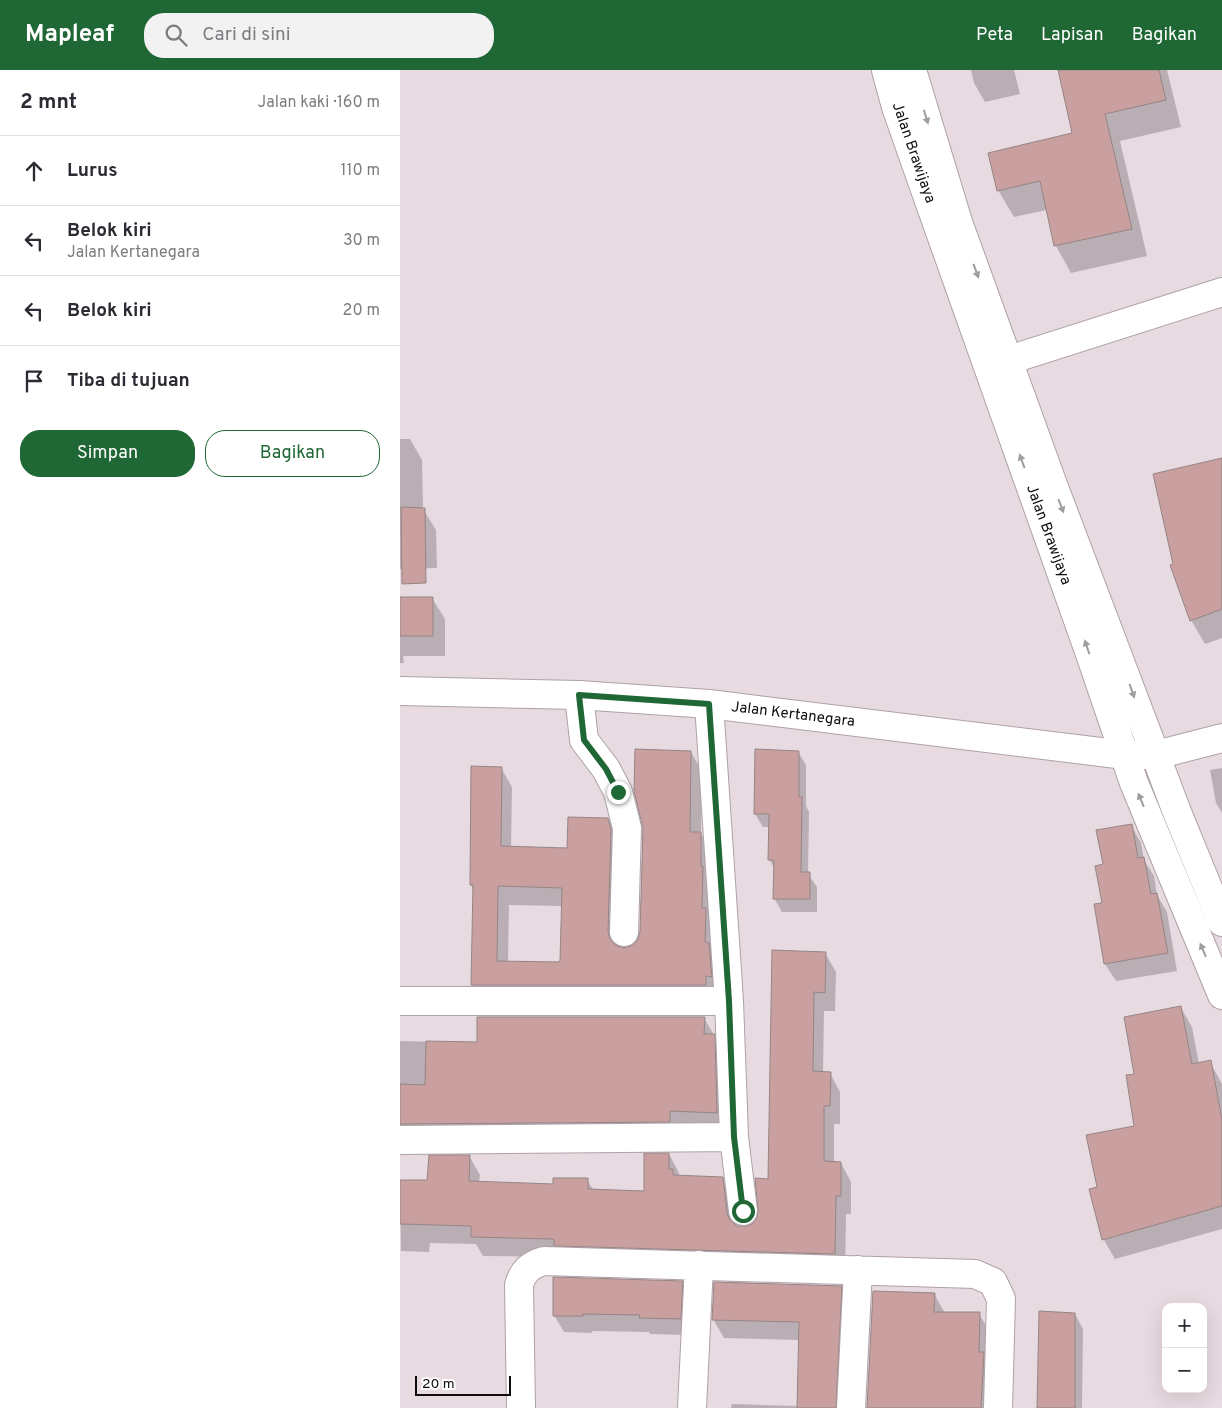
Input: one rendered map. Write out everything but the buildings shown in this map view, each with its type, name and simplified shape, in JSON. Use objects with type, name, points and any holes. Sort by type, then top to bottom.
[{"type":"main road","name":"Jalan Brawijaya","points":[[886,70],[896,107],[924,189],[1134,783],[1222,995]]},
{"type":"main road","name":"Jalan Brawijaya","points":[[912,70],[958,222],[1052,482],[1177,812],[1222,922]]},
{"type":"main road","points":[[1009,360],[1222,292]]},
{"type":"main road","name":"Jalan Kertanegara","points":[[400,691],[579,695],[709,704],[1125,755],[1156,755],[1222,738]]},
{"type":"main road","points":[[579,695],[584,740],[606,769],[618,792],[626,828],[624,932]]},
{"type":"main road","points":[[709,704],[729,1001],[734,1137],[743,1211]]},
{"type":"main road","points":[[400,1001],[729,1001]]},
{"type":"main road","points":[[400,1140],[734,1137]]},
{"type":"main road","points":[[521,1408],[519,1285],[526,1270],[544,1261],[975,1274],[993,1282],[1001,1299],[998,1408]]},
{"type":"main road","points":[[692,1408],[699,1266]]},
{"type":"main road","points":[[851,1408],[858,1270]]},
{"type":"route","points":[[618,792],[606,769],[594,756],[584,740],[579,695],[709,704],[729,1001],[734,1137],[743,1211]]}]
